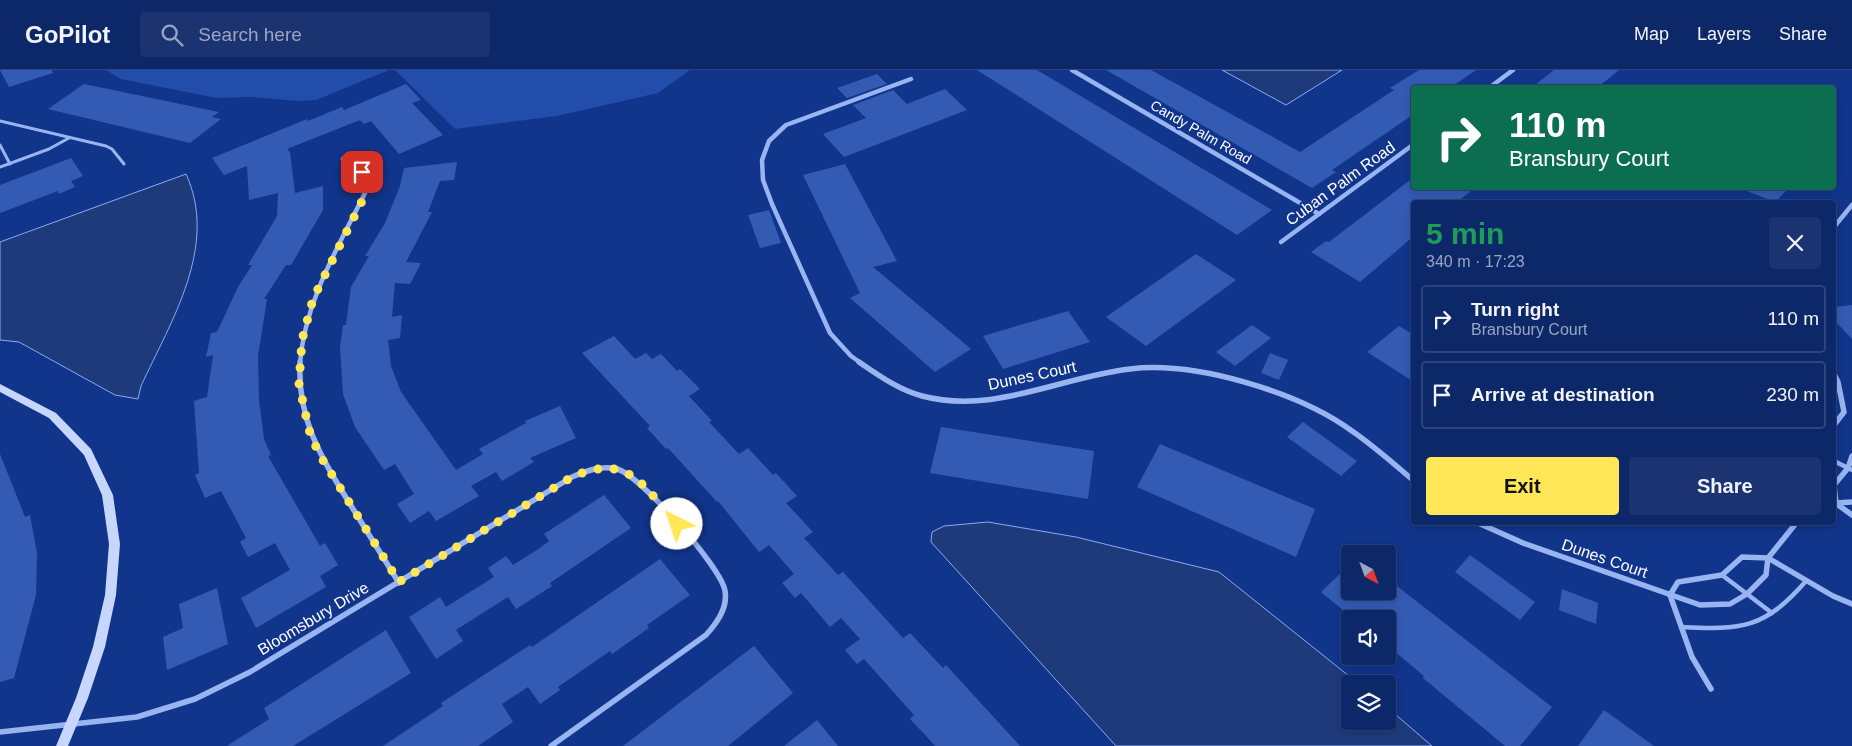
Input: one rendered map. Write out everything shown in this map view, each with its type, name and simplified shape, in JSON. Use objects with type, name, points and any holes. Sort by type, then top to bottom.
[{"type":"street","name":"Candy Palm Road","points":[[1072,70],[1319,214]]},
{"type":"street","points":[[1493,85],[1513,70]]},
{"type":"street","name":"Dunes Court","points":[[911,78],[786,125],[769,141],[762,160],[763,180],[772,204],[830,333],[851,356],[884,379],[921,396],[959,401],[999,399],[1130,369],[1178,369],[1217,376],[1270,390],[1309,407],[1351,430],[1411,479]]},
{"type":"street","name":"Cuban Palm Road","points":[[1280,242],[1411,146]]},
{"type":"street","points":[[343,159],[362,172],[367,183],[366,191],[313,299],[302,340],[299,384],[307,423],[319,454],[399,582]]},
{"type":"street","points":[[1836,225],[1852,205]]},
{"type":"street","points":[[1836,378],[1844,412],[1836,422]]},
{"type":"street","points":[[0,388],[44,410],[74,435],[96,468],[110,508],[115,554],[111,601],[99,652],[72,725],[62,746]]},
{"type":"street","points":[[1844,412],[1852,414]]},
{"type":"street","points":[[1836,483],[1850,469],[1852,456]]},
{"type":"street","name":"Bloomsbury Drive","points":[[0,732],[72,725],[159,712],[208,694],[250,672],[585,471],[604,468],[621,470],[638,480],[722,577],[726,597],[724,607],[718,622],[706,635],[551,746]]},
{"type":"street","points":[[1836,503],[1852,502]]},
{"type":"street","points":[[1836,504],[1852,516]]},
{"type":"street","name":"Dunes Court","points":[[1483,525],[1523,543],[1700,605],[1730,604],[1747,594],[1766,575],[1768,558]]},
{"type":"street","points":[[1768,558],[1795,525]]},
{"type":"street","points":[[1710,689],[1692,657],[1670,595],[1678,582],[1722,575],[1742,557],[1768,558],[1833,596],[1852,604]]},
{"type":"lane","points":[[0,121],[106,146],[124,164]]},
{"type":"lane","points":[[0,167],[56,146],[69,138]]},
{"type":"lane","points":[[0,145],[10,164]]},
{"type":"lane","points":[[1836,462],[1850,469]]},
{"type":"lane","points":[[1722,575],[1772,613]]},
{"type":"lane","points":[[1681,626],[1734,628],[1758,623],[1789,602],[1806,581]]},
{"type":"shaded area","points":[[106,70],[389,70],[316,100],[298,101],[251,97],[217,98],[121,79]]},
{"type":"shaded area","points":[[395,70],[690,70],[658,93],[557,116],[455,129]]},
{"type":"shaded area","points":[[1222,70],[1342,70],[1286,105]]},
{"type":"shaded area","points":[[186,174],[195,201],[197,228],[194,256],[187,283],[177,309],[141,386],[138,399],[115,395],[19,342],[0,340],[0,242]]},
{"type":"shaded area","points":[[988,522],[1076,537],[1219,572],[1348,675],[1341,675],[1341,730],[1396,730],[1396,715],[1432,746],[1116,746],[931,542],[932,532],[944,526]]},
{"type":"building","points":[[0,70],[52,70],[53,73],[9,87]]},
{"type":"building","points":[[977,70],[1037,70],[1272,210],[1237,235]]},
{"type":"building","points":[[1106,70],[1151,70],[1300,152],[1394,90],[1390,88],[1419,70],[1476,70],[1454,85],[1411,85],[1411,116],[1332,170],[1336,172],[1312,188]]},
{"type":"building","points":[[1554,70],[1619,70],[1601,85],[1535,85]]},
{"type":"building","points":[[877,74],[887,84],[847,98],[837,88]]},
{"type":"building","points":[[84,84],[219,112],[212,117],[221,119],[190,143],[48,109]]},
{"type":"building","points":[[406,84],[421,100],[412,103],[443,135],[399,154],[371,121],[364,124],[360,120],[287,149],[290,152],[295,193],[323,186],[323,210],[291,265],[286,265],[264,299],[267,299],[258,356],[259,400],[264,439],[271,455],[268,456],[320,546],[325,543],[338,565],[320,576],[326,587],[256,628],[241,598],[290,570],[275,543],[248,557],[240,542],[246,538],[221,491],[205,498],[195,475],[199,473],[194,401],[207,397],[213,355],[206,357],[211,333],[217,332],[238,287],[252,265],[248,265],[277,216],[278,193],[249,200],[247,166],[224,175],[212,158],[307,119],[308,121],[342,107],[344,110]]},
{"type":"building","points":[[945,89],[967,110],[844,157],[823,134],[866,118],[853,105],[893,90],[907,104]]},
{"type":"building","points":[[71,158],[83,176],[71,181],[75,187],[59,194],[58,191],[0,213],[0,185]]},
{"type":"building","points":[[457,162],[454,180],[440,181],[428,212],[432,212],[406,262],[421,263],[410,284],[395,283],[392,317],[402,315],[400,338],[388,340],[391,366],[401,392],[456,470],[483,454],[479,449],[526,423],[525,421],[560,406],[576,438],[530,458],[534,462],[502,481],[496,472],[471,486],[479,496],[436,521],[429,511],[410,523],[397,504],[414,494],[395,464],[384,470],[355,427],[343,394],[340,347],[343,325],[346,325],[351,287],[369,256],[365,256],[385,223],[400,186],[404,168]]},
{"type":"building","points":[[845,164],[897,261],[873,267],[971,349],[935,372],[850,298],[860,293],[803,175]]},
{"type":"building","points":[[1411,179],[1411,190],[1472,190],[1460,200],[1411,200],[1411,239],[1360,282],[1311,252],[1326,241],[1329,242]]},
{"type":"building","points":[[1744,190],[1787,190],[1777,200],[1770,200]]},
{"type":"building","points":[[769,210],[781,243],[760,248],[748,215]]},
{"type":"building","points":[[1196,254],[1236,280],[1146,346],[1106,317]]},
{"type":"building","points":[[1852,305],[1852,339],[1836,322],[1836,307]]},
{"type":"building","points":[[1068,311],[1090,342],[1003,369],[983,336]]},
{"type":"building","points":[[1252,325],[1271,338],[1235,366],[1216,352]]},
{"type":"building","points":[[1399,326],[1411,333],[1411,380],[1367,352]]},
{"type":"building","points":[[614,336],[635,359],[646,353],[652,359],[661,354],[677,371],[680,369],[700,389],[689,396],[712,421],[709,422],[739,454],[748,448],[773,475],[776,473],[797,496],[786,503],[813,532],[804,538],[838,575],[843,572],[903,638],[910,633],[943,668],[946,665],[1020,746],[935,746],[910,719],[914,715],[864,659],[857,664],[845,650],[860,639],[841,618],[830,627],[801,593],[795,598],[782,583],[794,574],[769,545],[759,552],[718,501],[668,448],[666,449],[647,428],[650,426],[582,353]]},
{"type":"building","points":[[1270,353],[1288,360],[1279,380],[1261,373]]},
{"type":"building","points":[[1303,422],[1357,461],[1341,476],[1287,437]]},
{"type":"building","points":[[941,427],[1094,451],[1088,499],[930,473]]},
{"type":"building","points":[[1160,444],[1315,509],[1296,557],[1137,487]]},
{"type":"building","points":[[0,454],[25,517],[30,515],[37,553],[36,595],[14,678],[0,682]]},
{"type":"building","points":[[604,495],[631,528],[550,583],[552,586],[516,609],[508,597],[456,630],[463,641],[436,659],[409,617],[440,597],[446,607],[494,577],[488,568],[506,556],[513,565],[537,550],[549,541],[544,534]]},
{"type":"building","points":[[1470,555],[1535,602],[1520,620],[1455,572]]},
{"type":"building","points":[[660,559],[690,595],[647,625],[649,628],[612,654],[610,651],[558,687],[560,690],[540,704],[528,687],[502,704],[513,722],[478,746],[383,746],[443,706],[441,703],[530,645],[532,647]]},
{"type":"building","points":[[1341,573],[1341,600],[1396,600],[1396,585],[1552,707],[1520,746],[1505,746],[1423,678],[1424,676],[1396,653],[1396,610],[1343,610],[1321,592]]},
{"type":"building","points":[[217,588],[228,644],[167,670],[163,637],[183,628],[179,604]]},
{"type":"building","points":[[1562,589],[1598,603],[1596,624],[1559,610]]},
{"type":"building","points":[[386,630],[411,673],[293,746],[227,746],[269,719],[264,708]]},
{"type":"building","points":[[754,646],[793,693],[728,746],[623,746]]},
{"type":"building","points":[[1604,710],[1654,746],[1578,746]]},
{"type":"building","points":[[817,720],[838,746],[784,746]]},
{"type":"route","points":[[362,172],[367,183],[363,199],[321,280],[307,318],[300,350],[299,384],[309,430],[319,454],[399,582],[572,477],[597,468],[610,468],[630,473],[677,524]]}]
